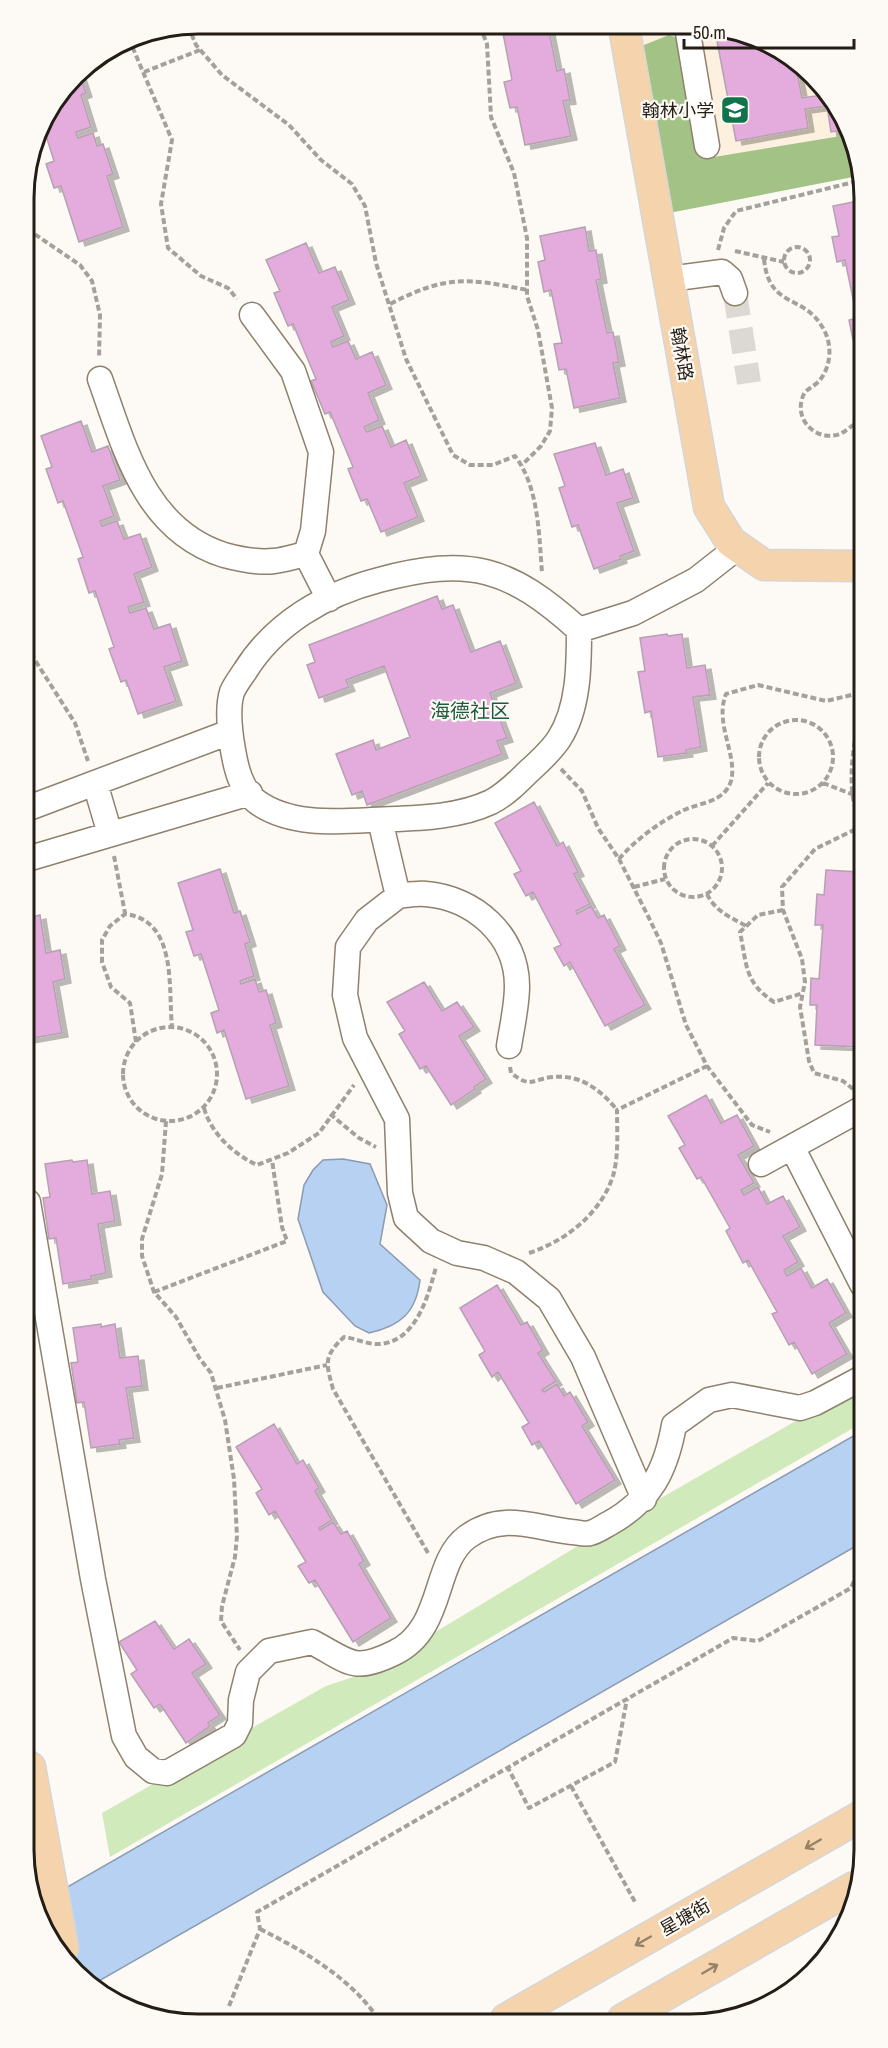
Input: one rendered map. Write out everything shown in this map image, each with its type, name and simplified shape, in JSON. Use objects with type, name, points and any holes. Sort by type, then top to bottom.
[{"type":"main road","name":"翰林路","points":[[625,34],[710,507],[731,542],[764,565],[854,566]]},
{"type":"main road","points":[[34,1790],[61,1940]]},
{"type":"main road","name":"星塘街","points":[[515,2014],[853,1821]]},
{"type":"main road","points":[[632,2014],[848,1890]]},
{"type":"lane","points":[[688,34],[707,146]]},
{"type":"lane","points":[[669,279],[722,272],[730,279],[735,293]]},
{"type":"lane","points":[[252,315],[293,371],[321,452],[313,531],[306,554],[328,599]]},
{"type":"lane","points":[[100,379],[141,484],[173,527],[200,547],[235,558],[273,562],[306,554]]},
{"type":"lane","points":[[579,630],[633,613],[696,580],[738,547]]},
{"type":"lane","points":[[472,567],[521,584],[545,601],[579,630],[579,664],[574,700],[559,739],[514,786],[490,802],[440,816],[343,822],[296,819],[256,801],[237,773],[230,732],[232,693],[255,656],[285,624],[328,599],[367,583],[418,569],[472,567]]},
{"type":"lane","points":[[35,806],[230,732]]},
{"type":"lane","points":[[95,783],[110,834]]},
{"type":"lane","points":[[35,858],[250,793]]},
{"type":"lane","points":[[380,820],[398,896]]},
{"type":"lane","points":[[509,1046],[517,984],[510,950],[494,923],[465,904],[425,894],[398,896],[368,920],[348,946],[345,995],[355,1038],[398,1119],[400,1193],[406,1218],[430,1241],[457,1253],[493,1262],[516,1272],[549,1299],[583,1357],[644,1499]]},
{"type":"lane","points":[[761,1164],[853,1105]]},
{"type":"lane","points":[[792,1146],[853,1267]]},
{"type":"lane","points":[[34,1239],[93,1579],[124,1736],[136,1757],[153,1771],[167,1773],[234,1735],[240,1723],[241,1700],[248,1672],[269,1651],[312,1642],[354,1664],[370,1664],[402,1649],[421,1631],[454,1550],[467,1537],[487,1526],[517,1521],[557,1530],[590,1534],[620,1517],[644,1499],[659,1476],[670,1447],[674,1425],[709,1400],[732,1395],[800,1408],[815,1403],[853,1383]]},
{"type":"path","points":[[483,34],[487,44],[491,117],[514,173],[527,238],[527,290],[538,330],[552,408],[550,431],[542,446],[522,465]]},
{"type":"path","points":[[192,35],[200,50],[222,75],[289,125],[321,160],[352,184],[365,206],[376,264],[406,359],[453,455],[470,465],[494,465],[515,456],[522,465],[534,504],[545,601]]},
{"type":"path","points":[[133,48],[172,140],[161,204],[168,248],[201,276],[228,288],[252,315]]},
{"type":"path","points":[[144,72],[200,50]]},
{"type":"path","points":[[718,272],[718,244],[724,228],[736,211],[853,182]]},
{"type":"path","points":[[35,234],[80,266],[93,281],[100,315],[100,379]]},
{"type":"path","points":[[718,244],[764,259],[784,262]]},
{"type":"path","points":[[797,247],[808,252],[810,261],[804,271],[795,273],[788,269],[784,262],[786,254],[797,247]]},
{"type":"path","points":[[764,259],[769,284],[783,297],[810,309],[827,334],[830,354],[826,369],[818,382],[805,391],[801,401],[800,416],[805,425],[824,436],[840,434],[854,425]]},
{"type":"path","points":[[390,304],[415,291],[442,283],[474,279],[527,290]]},
{"type":"path","points":[[35,660],[75,723],[95,783]]},
{"type":"path","points":[[619,859],[638,839],[682,811],[716,799],[727,790],[732,777],[722,716],[726,694],[758,685],[826,701],[854,694]]},
{"type":"path","points":[[794,719],[806,721],[818,726],[827,735],[832,747],[833,760],[823,783],[813,790],[789,794],[768,783],[758,761],[764,737],[782,722],[794,719]]},
{"type":"path","points":[[546,753],[582,791],[598,828],[634,887],[661,943],[686,1025],[707,1066],[752,1125],[784,1136],[792,1146]]},
{"type":"path","points":[[854,770],[854,788]]},
{"type":"path","points":[[712,846],[768,783]]},
{"type":"path","points":[[823,783],[854,795]]},
{"type":"path","points":[[853,1094],[843,1081],[814,1073],[809,1060],[800,1007],[805,982],[802,959],[783,910],[782,887],[815,849],[854,830]]},
{"type":"path","points":[[110,834],[125,914]]},
{"type":"path","points":[[691,838],[712,846],[720,859],[722,869],[720,879],[707,894],[697,897],[678,894],[665,879],[664,861],[674,845],[691,838]]},
{"type":"path","points":[[634,887],[665,879]]},
{"type":"path","points":[[707,894],[712,904],[721,912],[746,926]]},
{"type":"path","points":[[783,910],[758,915],[740,932],[749,974],[756,990],[774,1002],[802,993]]},
{"type":"path","points":[[136,1042],[130,1003],[111,987],[102,962],[102,940],[110,926],[125,914],[136,915],[162,940],[168,962],[172,1027]]},
{"type":"path","points":[[172,1027],[187,1029],[200,1037],[210,1049],[216,1063],[215,1087],[204,1108],[191,1117],[166,1121],[145,1115],[133,1104],[125,1090],[123,1074],[125,1059],[136,1042],[156,1028],[172,1027]]},
{"type":"path","points":[[493,1262],[536,1251],[577,1227],[602,1200],[613,1174],[617,1110],[595,1087],[578,1080],[556,1076],[532,1083],[523,1082],[511,1073],[509,1046]]},
{"type":"path","points":[[617,1110],[707,1066]]},
{"type":"path","points":[[204,1108],[207,1119],[239,1157],[256,1165],[306,1144],[319,1133],[344,1095],[371,1067]]},
{"type":"path","points":[[330,1114],[359,1138],[386,1152],[399,1155]]},
{"type":"path","points":[[166,1121],[166,1153],[142,1239],[142,1256],[154,1292],[176,1317],[211,1373],[217,1389],[229,1443],[237,1509],[235,1557],[222,1606],[221,1621],[253,1668]]},
{"type":"path","points":[[154,1292],[287,1241],[282,1227],[272,1160]]},
{"type":"path","points":[[441,1246],[430,1287],[408,1333],[391,1342],[377,1344],[344,1337],[329,1352],[327,1365],[333,1389],[443,1581]]},
{"type":"path","points":[[217,1389],[327,1365]]},
{"type":"path","points":[[229,2007],[260,1929],[257,1912],[507,1766],[733,1638],[758,1641],[851,1588],[853,1583]]},
{"type":"path","points":[[507,1766],[529,1808],[615,1762],[627,1698]]},
{"type":"path","points":[[571,1786],[635,1902]]},
{"type":"path","points":[[260,1929],[332,1971],[369,2005],[375,2014]]},
{"type":"shaded area","name":"翰林小学","points":[[625,34],[700,35],[742,43],[762,51],[781,62],[806,82],[820,99],[832,116],[848,155],[655,198]]},
{"type":"green space","points":[[669,35],[678,38],[702,159],[841,136],[852,177],[664,214],[639,47]]},
{"type":"green space","points":[[853,1388],[853,1428],[110,1857],[102,1813],[326,1686],[371,1671],[591,1538]]},
{"type":"water","points":[[343,1159],[370,1164],[387,1205],[380,1244],[420,1280],[415,1301],[405,1316],[398,1322],[369,1333],[355,1326],[323,1292],[298,1219],[304,1185],[313,1170],[323,1160]]},
{"type":"water","points":[[853,1436],[853,1548],[100,1981],[75,1958],[62,1941],[51,1922],[43,1901]]},
{"type":"building","points":[[503,34],[550,34],[557,71],[564,69],[570,100],[563,101],[571,136],[525,145],[517,107],[510,108],[504,82],[512,80]]},
{"type":"building","points":[[726,39],[742,43],[781,62],[797,75],[802,98],[817,96],[825,106],[805,109],[808,128],[736,141],[717,41]]},
{"type":"building","points":[[82,82],[86,93],[81,95],[91,127],[76,132],[78,138],[93,133],[97,146],[103,144],[113,174],[107,176],[123,227],[79,242],[61,186],[54,188],[46,164],[54,161],[47,136],[62,107]]},
{"type":"building","points":[[828,110],[839,131],[831,132]]},
{"type":"building","points":[[854,202],[854,303],[845,260],[837,262],[832,237],[839,236],[833,206]]},
{"type":"building","points":[[585,227],[589,251],[596,250],[601,279],[596,280],[607,333],[613,332],[619,362],[613,363],[620,398],[574,408],[566,369],[559,370],[554,344],[562,343],[551,290],[544,292],[538,262],[545,260],[540,236]]},
{"type":"building","points":[[306,243],[319,273],[335,267],[349,300],[332,307],[344,336],[331,342],[333,347],[348,341],[356,359],[372,352],[386,385],[368,393],[379,420],[364,427],[367,432],[382,426],[391,447],[406,440],[421,476],[404,483],[418,517],[381,532],[367,499],[361,501],[348,469],[353,467],[330,412],[325,414],[311,381],[316,379],[293,324],[288,326],[274,293],[280,291],[266,260]]},
{"type":"building","points":[[854,319],[854,340],[853,340],[849,320]]},
{"type":"building","points":[[81,421],[92,452],[108,446],[120,480],[103,486],[114,516],[100,521],[102,526],[117,521],[124,539],[140,534],[152,567],[134,574],[144,602],[128,607],[130,613],[146,608],[154,629],[170,624],[182,661],[164,667],[176,701],[138,714],[126,680],[121,682],[109,649],[114,647],[95,591],[89,593],[78,559],[83,557],[63,501],[58,503],[46,469],[52,467],[41,436]]},
{"type":"building","points":[[595,443],[606,475],[623,469],[633,498],[617,503],[634,551],[620,556],[621,559],[594,569],[578,525],[572,527],[559,488],[565,486],[554,454]]},
{"type":"building","points":[[437,596],[442,609],[453,605],[471,652],[500,641],[516,683],[490,693],[507,738],[497,741],[502,754],[367,805],[362,791],[352,795],[336,754],[373,740],[376,750],[410,737],[384,666],[346,680],[349,687],[319,698],[307,665],[315,662],[309,645]]},
{"type":"building","points":[[667,634],[668,636],[682,634],[687,668],[705,665],[710,695],[693,697],[701,747],[686,750],[687,753],[658,757],[651,711],[645,713],[638,672],[645,671],[640,638]]},
{"type":"building","points":[[534,802],[557,846],[563,842],[578,872],[574,874],[590,904],[576,911],[577,914],[591,906],[598,918],[604,915],[620,946],[614,949],[645,1005],[605,1026],[570,962],[564,966],[554,948],[561,945],[533,892],[526,896],[514,874],[521,871],[495,823]]},
{"type":"building","points":[[220,869],[234,913],[240,911],[250,942],[245,944],[254,976],[240,981],[241,984],[255,979],[259,992],[266,990],[276,1023],[270,1025],[289,1086],[246,1099],[224,1030],[217,1033],[211,1013],[219,1010],[201,954],[194,956],[186,932],[193,930],[178,883]]},
{"type":"building","points":[[826,870],[854,872],[853,1047],[815,1045],[817,1005],[810,1005],[811,978],[819,979],[823,925],[815,925],[817,894],[824,895]]},
{"type":"building","points":[[40,915],[46,953],[60,950],[65,979],[53,982],[62,1033],[34,1038],[35,916]]},
{"type":"building","points":[[424,982],[442,1011],[457,1002],[474,1027],[459,1036],[486,1079],[451,1105],[426,1066],[420,1069],[399,1034],[405,1031],[387,1002]]},
{"type":"building","points":[[706,1095],[721,1123],[737,1115],[754,1146],[738,1155],[754,1183],[741,1190],[744,1195],[758,1187],[767,1204],[783,1196],[800,1227],[783,1236],[798,1262],[784,1270],[787,1276],[801,1268],[812,1288],[827,1279],[846,1313],[829,1323],[847,1354],[812,1374],[794,1342],[789,1345],[772,1314],[777,1312],[748,1260],[743,1263],[726,1231],[730,1228],[701,1177],[697,1179],[679,1148],[685,1145],[668,1116]]},
{"type":"building","points":[[72,1160],[73,1162],[87,1160],[92,1194],[110,1191],[115,1221],[98,1224],[106,1273],[91,1276],[92,1279],[63,1284],[56,1238],[49,1239],[43,1198],[50,1197],[45,1164]]},
{"type":"building","points":[[497,1285],[521,1325],[527,1322],[543,1350],[538,1353],[556,1381],[542,1390],[544,1392],[557,1384],[564,1396],[570,1392],[588,1422],[582,1426],[615,1480],[576,1504],[539,1441],[532,1445],[522,1427],[529,1423],[498,1372],[492,1377],[479,1355],[485,1351],[460,1308]]},
{"type":"building","points":[[101,1324],[101,1327],[115,1324],[120,1358],[138,1356],[142,1386],[126,1388],[134,1438],[119,1440],[120,1444],[91,1448],[84,1402],[77,1403],[71,1363],[78,1362],[73,1328]]},
{"type":"building","points":[[274,1424],[297,1464],[303,1460],[319,1488],[315,1491],[332,1520],[319,1528],[320,1530],[333,1522],[341,1534],[347,1531],[364,1561],[359,1564],[391,1618],[353,1642],[315,1580],[309,1583],[298,1566],[306,1562],[275,1511],[269,1515],[256,1493],[262,1489],[236,1447]]},
{"type":"building","points":[[155,1621],[174,1649],[189,1639],[206,1664],[192,1673],[220,1715],[208,1723],[210,1726],[186,1743],[160,1704],[154,1708],[131,1674],[137,1670],[119,1642]]},
{"type":"tunnel","points":[[735,293],[749,383]]},
{"type":"place","name":"翰林小学","points":[[735,110]]},
{"type":"district","name":"海德社区","points":[[470,710]]}]
